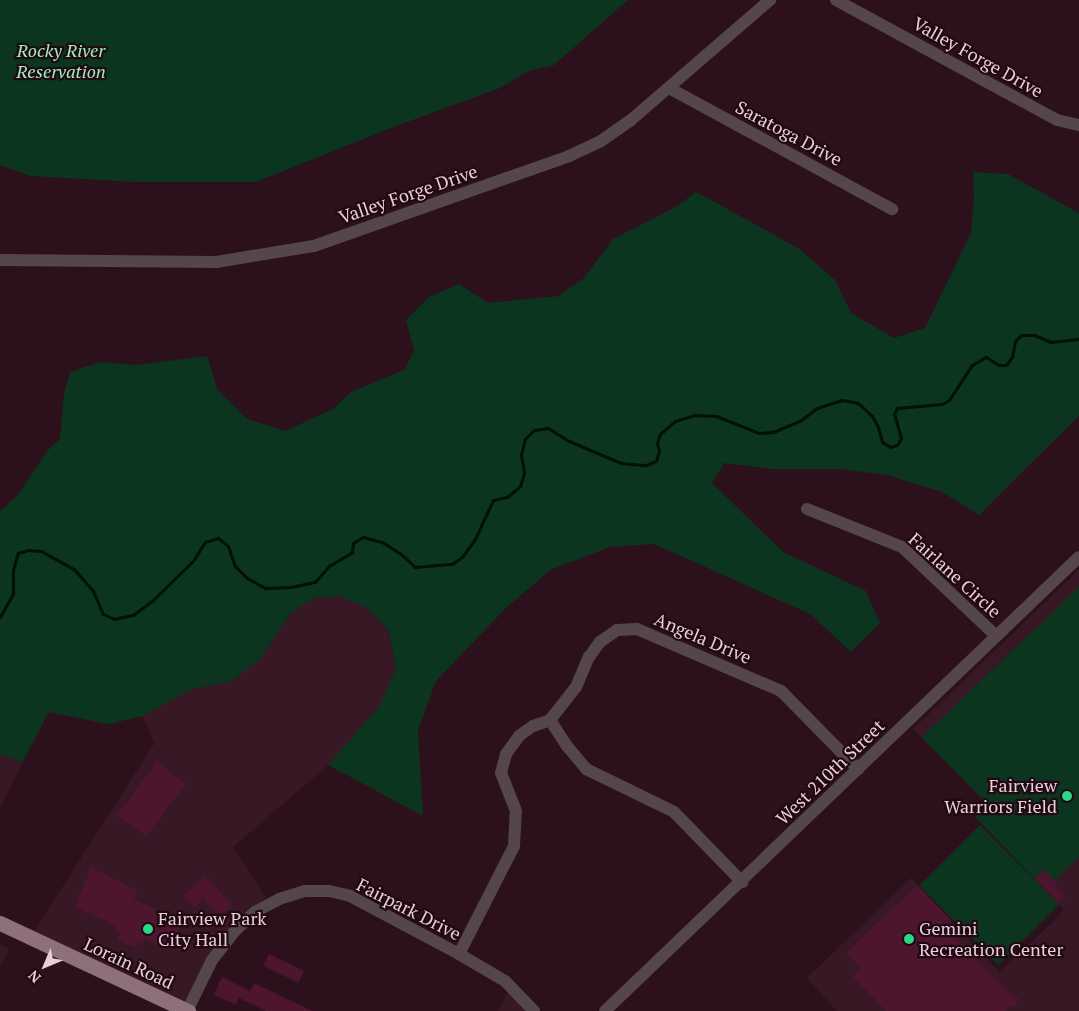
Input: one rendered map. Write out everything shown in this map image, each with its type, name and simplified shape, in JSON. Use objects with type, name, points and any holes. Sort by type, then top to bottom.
[{"type":"main road","name":"Lorain Road","points":[[0,922],[165,1007],[188,1011]]},
{"type":"street","name":"Valley Forge Drive","points":[[0,260],[216,262],[314,246],[570,156],[601,141],[631,120],[770,0]]},
{"type":"street","name":"Valley Forge Drive","points":[[836,0],[1057,120],[1079,125]]},
{"type":"street","name":"Saratoga Drive","points":[[669,88],[892,209]]},
{"type":"street","name":"Fairlane Circle","points":[[807,509],[902,547],[995,636]]},
{"type":"street","name":"West 210th Street","points":[[605,1011],[742,882],[1079,557]]},
{"type":"street","name":"Angela Drive","points":[[459,954],[514,846],[516,811],[501,773],[506,754],[519,736],[533,726],[550,720],[576,687],[589,657],[600,642],[617,630],[637,629],[781,691],[858,769]]},
{"type":"street","points":[[550,720],[567,746],[586,769],[674,812],[742,882]]},
{"type":"street","name":"Fairpark Drive","points":[[188,1011],[212,960],[233,933],[255,912],[279,899],[305,891],[330,890],[350,896],[459,954],[505,981],[534,1011]]},
{"type":"shaded area","points":[[1079,570],[1079,1011],[837,1011],[807,978],[911,878],[1000,972],[1056,919],[1064,909],[975,817],[987,804],[913,729]]},
{"type":"shaded area","points":[[340,596],[367,608],[389,631],[396,669],[378,708],[328,765],[233,847],[266,898],[226,932],[206,958],[183,1005],[33,933],[154,744],[143,716],[190,690],[232,681],[261,658],[290,614],[313,598]]},
{"type":"shaded area","points":[[5,754],[22,763],[0,809],[0,756]]},
{"type":"shaded area","points":[[0,944],[9,949],[0,966]]},
{"type":"shaded area","points":[[509,989],[532,1011],[498,1011]]},
{"type":"green space","name":"Rocky River Reservation","points":[[0,0],[628,0],[554,65],[528,71],[500,88],[396,126],[256,182],[135,182],[30,176],[0,165]]},
{"type":"green space","points":[[973,172],[1008,174],[1079,213],[1079,416],[979,515],[942,492],[887,475],[840,469],[773,469],[724,463],[712,483],[783,552],[866,591],[880,623],[851,652],[810,614],[654,544],[610,547],[550,570],[506,608],[436,681],[418,730],[423,816],[328,765],[378,708],[396,669],[389,631],[367,608],[340,596],[313,598],[290,614],[261,658],[232,681],[190,690],[143,716],[108,724],[49,712],[22,763],[5,755],[0,756],[0,511],[17,496],[49,449],[60,439],[64,394],[70,372],[100,362],[136,365],[207,356],[217,389],[247,419],[285,431],[333,409],[351,392],[404,370],[414,351],[406,320],[429,297],[459,284],[488,303],[559,296],[584,278],[613,239],[676,207],[696,192],[798,248],[835,280],[851,313],[894,338],[925,328],[971,233],[974,200]]},
{"type":"green space","points":[[1079,587],[1079,857],[1055,880],[1042,871],[1035,879],[975,817],[987,804],[922,737]]},
{"type":"green space","points":[[980,825],[1059,904],[998,965],[919,886]]},
{"type":"building","points":[[157,762],[186,784],[146,836],[117,815]]},
{"type":"building","points":[[91,867],[137,890],[134,899],[182,922],[169,951],[145,939],[142,944],[138,942],[135,948],[117,939],[120,934],[115,931],[118,926],[75,907]]},
{"type":"building","points":[[1043,870],[1055,880],[1057,889],[1065,897],[1058,903],[1035,879]]},
{"type":"building","points":[[205,876],[232,905],[220,917],[203,899],[195,907],[184,896]]},
{"type":"building","name":"Gemini Recreation Center","points":[[917,885],[951,920],[944,925],[1011,995],[1019,998],[1016,1005],[1012,1005],[1005,1011],[886,1011],[853,977],[862,968],[846,953]]},
{"type":"building","points":[[269,954],[304,971],[298,983],[263,966]]},
{"type":"building","points":[[222,977],[250,991],[254,983],[312,1011],[266,1011],[239,998],[236,1005],[214,995]]},
{"type":"waterway","points":[[0,617],[13,594],[13,570],[18,553],[28,550],[41,551],[74,569],[93,591],[103,614],[114,619],[133,615],[154,599],[193,561],[205,542],[218,538],[228,546],[235,566],[247,578],[265,588],[291,587],[315,582],[329,566],[352,552],[353,543],[363,537],[382,542],[401,554],[415,567],[452,564],[462,557],[475,539],[493,500],[507,497],[520,486],[524,473],[521,455],[525,439],[534,430],[548,428],[569,441],[621,463],[646,465],[656,461],[659,451],[657,443],[660,434],[675,421],[695,415],[716,416],[759,433],[773,432],[801,420],[817,408],[842,400],[858,403],[872,416],[878,427],[882,442],[890,447],[897,445],[901,438],[894,414],[897,408],[942,404],[949,400],[972,365],[986,357],[999,365],[1006,365],[1012,357],[1015,341],[1021,335],[1034,335],[1051,342],[1079,339]]},
{"type":"place","name":"Fairview Warriors Field","points":[[1067,796]]},
{"type":"place","name":"Fairview Park City Hall","points":[[148,929]]},
{"type":"place","name":"Gemini Recreation Center","points":[[909,939]]}]
